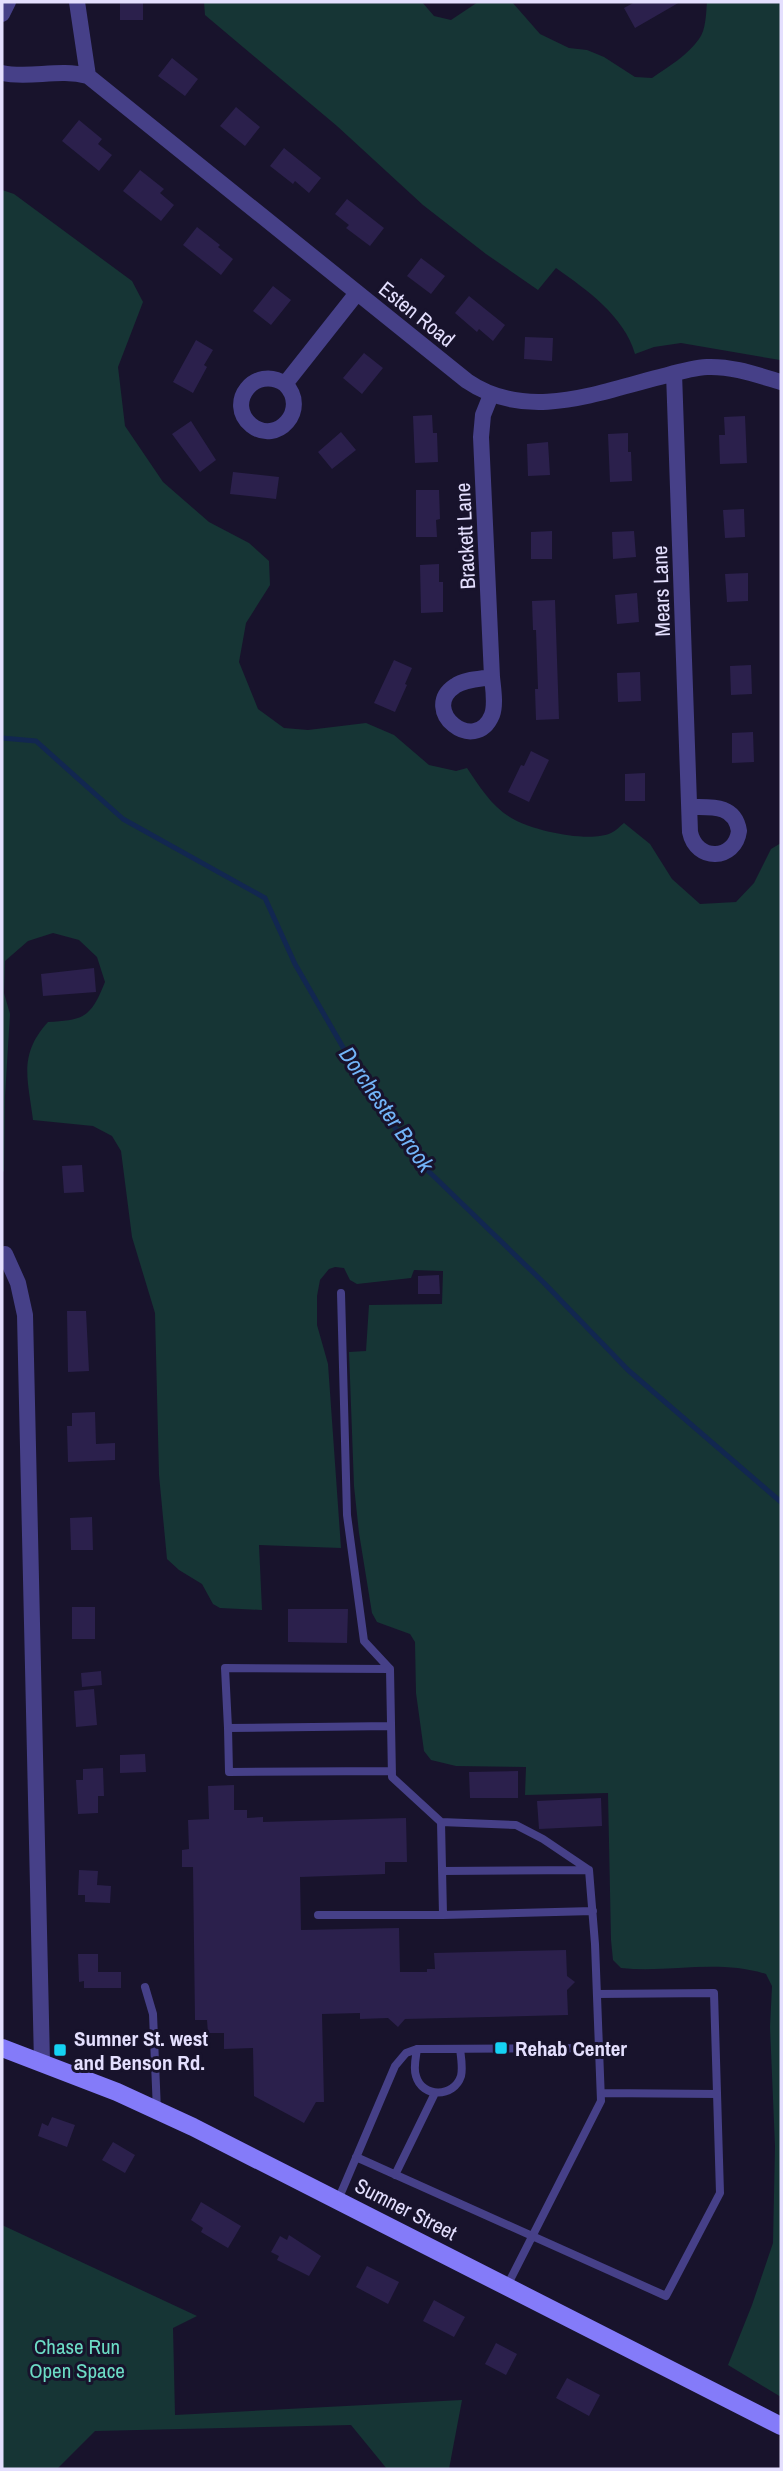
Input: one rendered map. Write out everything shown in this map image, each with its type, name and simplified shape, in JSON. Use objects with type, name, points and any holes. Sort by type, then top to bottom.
[{"type":"main road","name":"Sumner Street","points":[[2,2048],[117,2092],[157,2111],[338,2200],[781,2426]]},
{"type":"street","points":[[2,14],[8,2]]},
{"type":"street","points":[[2,73],[17,75],[67,72],[88,76],[77,2]]},
{"type":"street","name":"Esten Road","points":[[88,76],[467,381],[491,396],[520,402],[551,402],[706,367],[740,370],[781,382]]},
{"type":"street","points":[[285,384],[357,293]]},
{"type":"street","name":"Mears Lane","points":[[674,373],[690,807]]},
{"type":"street","name":"Brackett Lane","points":[[491,396],[483,415],[481,437],[492,677]]},
{"type":"street","points":[[5,1254],[20,1290],[25,1315],[42,2063]]},
{"type":"lane","points":[[341,1293],[347,1515],[364,1642],[390,1669],[392,1777],[441,1822],[516,1825],[544,1839],[589,1870],[601,2101],[507,2286]]},
{"type":"lane","points":[[390,1669],[225,1668],[229,1772],[392,1771]]},
{"type":"lane","points":[[229,1728],[391,1726]]},
{"type":"lane","points":[[441,1822],[443,1915]]},
{"type":"lane","points":[[442,1871],[589,1870]]},
{"type":"lane","points":[[318,1915],[593,1911]]},
{"type":"lane","points":[[145,1987],[153,2014],[157,2111]]},
{"type":"lane","points":[[356,2157],[666,2296],[720,2193],[714,1993],[597,1994]]},
{"type":"lane","points":[[338,2200],[395,2066],[406,2053],[417,2049],[599,2048]]},
{"type":"lane","points":[[417,2049],[414,2071],[416,2079],[428,2091],[435,2093],[451,2090],[457,2084],[461,2068],[460,2049]]},
{"type":"lane","points":[[396,2175],[435,2093]]},
{"type":"lane","points":[[601,2093],[717,2094]]},
{"type":"green space","points":[[204,2],[422,2],[434,16],[451,20],[478,2],[512,2],[540,34],[569,48],[587,50],[604,57],[635,77],[652,78],[684,55],[699,39],[704,26],[707,2],[781,2],[780,360],[681,343],[654,347],[635,354],[630,340],[603,305],[556,268],[538,290],[423,205],[337,126],[205,15]]},
{"type":"green space","points":[[2,190],[14,194],[132,281],[143,302],[118,367],[125,426],[163,482],[209,522],[249,543],[269,561],[270,585],[246,623],[239,662],[258,709],[284,728],[308,730],[366,723],[394,735],[429,765],[456,771],[467,768],[500,810],[535,828],[590,837],[611,833],[624,823],[650,844],[672,879],[700,904],[736,902],[754,883],[771,849],[781,843],[781,2397],[728,2365],[773,2243],[775,2146],[770,2027],[772,1986],[766,1974],[730,1967],[621,1968],[613,1960],[611,1940],[608,1793],[525,1795],[526,1767],[456,1766],[431,1760],[424,1751],[416,1693],[415,1642],[410,1634],[377,1622],[372,1613],[354,1486],[349,1352],[366,1351],[369,1305],[442,1304],[443,1271],[414,1270],[411,1278],[357,1284],[350,1280],[344,1268],[335,1267],[329,1269],[320,1280],[317,1325],[328,1364],[341,1548],[259,1545],[262,1610],[220,1608],[213,1604],[202,1584],[167,1559],[159,1475],[155,1313],[132,1237],[121,1151],[112,1136],[93,1126],[33,1120],[27,1068],[32,1045],[48,1022],[79,1018],[91,1010],[105,982],[97,957],[79,940],[53,933],[28,941],[5,961],[4,993],[10,1014],[2,1173]]},
{"type":"green space","name":"Chase Run Open Space","points":[[2,2225],[197,2316],[173,2328],[175,2415],[462,2400],[449,2469],[387,2469],[351,2425],[95,2431],[57,2469],[2,2469]]},
{"type":"building","points":[[120,2],[143,2],[143,20],[120,20]]},
{"type":"building","points":[[635,2],[680,2],[635,28],[624,8]]},
{"type":"building","points":[[172,58],[198,79],[185,96],[158,76]]},
{"type":"building","points":[[236,107],[260,127],[245,146],[220,126]]},
{"type":"building","points":[[79,120],[102,139],[98,144],[112,155],[99,171],[62,141]]},
{"type":"building","points":[[284,148],[321,178],[309,193],[270,166]]},
{"type":"building","points":[[140,170],[164,189],[160,193],[174,205],[161,221],[123,191]]},
{"type":"building","points":[[347,199],[384,228],[370,246],[346,228],[349,225],[335,214]]},
{"type":"building","points":[[197,227],[233,259],[221,275],[183,245]]},
{"type":"building","points":[[421,258],[445,276],[431,294],[407,276]]},
{"type":"building","points":[[273,286],[291,300],[271,325],[253,311]]},
{"type":"building","points":[[469,296],[505,325],[493,341],[479,329],[477,332],[455,313]]},
{"type":"building","points":[[525,337],[553,338],[552,361],[524,359]]},
{"type":"building","points":[[196,340],[213,350],[193,393],[173,382]]},
{"type":"building","points":[[364,353],[383,368],[362,394],[343,378]]},
{"type":"building","points":[[432,415],[433,433],[437,433],[438,462],[415,463],[413,416]]},
{"type":"building","points":[[745,416],[747,463],[720,464],[719,435],[725,435],[724,417]]},
{"type":"building","points":[[191,421],[216,460],[200,472],[172,434]]},
{"type":"building","points":[[341,432],[356,450],[332,469],[318,452]]},
{"type":"building","points":[[628,433],[632,481],[610,482],[608,434]]},
{"type":"building","points":[[548,442],[550,475],[528,476],[527,444]]},
{"type":"building","points":[[233,472],[279,477],[276,499],[230,494]]},
{"type":"building","points":[[416,490],[439,490],[440,519],[436,520],[437,537],[416,537]]},
{"type":"building","points":[[744,509],[745,537],[725,538],[723,510]]},
{"type":"building","points":[[552,531],[552,559],[531,559],[531,532]]},
{"type":"building","points":[[634,531],[636,557],[613,559],[612,532]]},
{"type":"building","points":[[439,564],[439,582],[443,582],[443,612],[421,613],[420,565]]},
{"type":"building","points":[[748,573],[748,601],[727,602],[725,574]]},
{"type":"building","points":[[637,593],[639,622],[617,624],[615,595]]},
{"type":"building","points":[[555,600],[559,719],[536,720],[535,689],[538,689],[532,601]]},
{"type":"building","points":[[394,660],[412,668],[395,712],[374,703]]},
{"type":"building","points":[[751,665],[752,694],[731,695],[730,666]]},
{"type":"building","points":[[640,672],[641,701],[618,702],[617,673]]},
{"type":"building","points":[[753,732],[754,762],[732,763],[732,733]]},
{"type":"building","points":[[531,751],[549,760],[529,802],[508,792]]},
{"type":"building","points":[[645,773],[645,801],[625,801],[625,774]]},
{"type":"building","points":[[94,968],[96,992],[43,996],[41,974]]},
{"type":"building","points":[[82,1165],[84,1192],[64,1193],[62,1166]]},
{"type":"building","points":[[439,1275],[440,1294],[418,1294],[418,1276]]},
{"type":"building","points":[[67,1311],[86,1311],[89,1371],[68,1372]]},
{"type":"building","points":[[95,1412],[96,1444],[115,1443],[115,1460],[68,1462],[67,1426],[72,1426],[72,1413]]},
{"type":"building","points":[[92,1517],[93,1550],[71,1550],[70,1518]]},
{"type":"building","points":[[72,1607],[95,1607],[95,1639],[72,1639]]},
{"type":"building","points":[[288,1609],[348,1609],[347,1643],[288,1642]]},
{"type":"building","points":[[101,1671],[102,1685],[82,1687],[81,1673]]},
{"type":"building","points":[[94,1689],[97,1725],[76,1727],[74,1691]]},
{"type":"building","points":[[145,1754],[146,1772],[120,1773],[120,1755]]},
{"type":"building","points":[[103,1768],[104,1796],[98,1796],[98,1813],[78,1814],[76,1780],[83,1780],[83,1769]]},
{"type":"building","points":[[518,1771],[518,1798],[470,1798],[469,1772]]},
{"type":"building","points":[[234,1785],[234,1810],[247,1810],[247,1818],[263,1817],[263,1822],[406,1818],[407,1862],[385,1862],[385,1874],[300,1877],[301,1930],[399,1928],[400,1972],[427,1972],[427,1969],[435,1969],[434,1953],[566,1950],[567,1976],[575,1982],[567,1990],[568,2015],[405,2019],[398,2027],[388,2018],[360,2019],[360,2013],[322,2014],[324,2102],[316,2102],[304,2123],[254,2096],[253,2048],[224,2049],[224,2033],[208,2033],[207,2020],[195,2020],[193,1867],[182,1867],[182,1850],[189,1849],[188,1820],[209,1819],[208,1786]]},
{"type":"building","points":[[601,1798],[602,1826],[539,1829],[537,1801]]},
{"type":"building","points":[[79,1870],[98,1871],[97,1885],[111,1886],[110,1903],[85,1902],[85,1895],[78,1895]]},
{"type":"building","points":[[78,1954],[98,1954],[98,1972],[121,1972],[121,1988],[84,1988],[84,1981],[79,1982]]},
{"type":"building","points":[[52,2117],[75,2125],[67,2147],[38,2136],[42,2123],[48,2126]]},
{"type":"building","points":[[113,2142],[135,2155],[125,2173],[102,2160]]},
{"type":"building","points":[[201,2202],[241,2226],[228,2248],[201,2232],[203,2228],[191,2220]]},
{"type":"building","points":[[289,2235],[321,2256],[309,2276],[277,2260],[279,2256],[271,2252],[280,2236],[287,2240]]},
{"type":"building","points":[[367,2266],[399,2282],[388,2304],[356,2287]]},
{"type":"building","points":[[434,2300],[465,2317],[454,2337],[423,2321]]},
{"type":"building","points":[[496,2343],[517,2354],[506,2375],[485,2364]]},
{"type":"building","points":[[567,2378],[600,2395],[589,2416],[556,2398]]},
{"type":"waterway","name":"Dorchester Brook","points":[[2,738],[36,741],[123,819],[265,898],[295,964],[363,1082],[419,1162],[544,1283],[628,1370],[781,1502]]},
{"type":"place","name":"Rehab Center","points":[[501,2048]]},
{"type":"place","name":"Sumner St. west and Benson Rd.","points":[[60,2050]]}]
